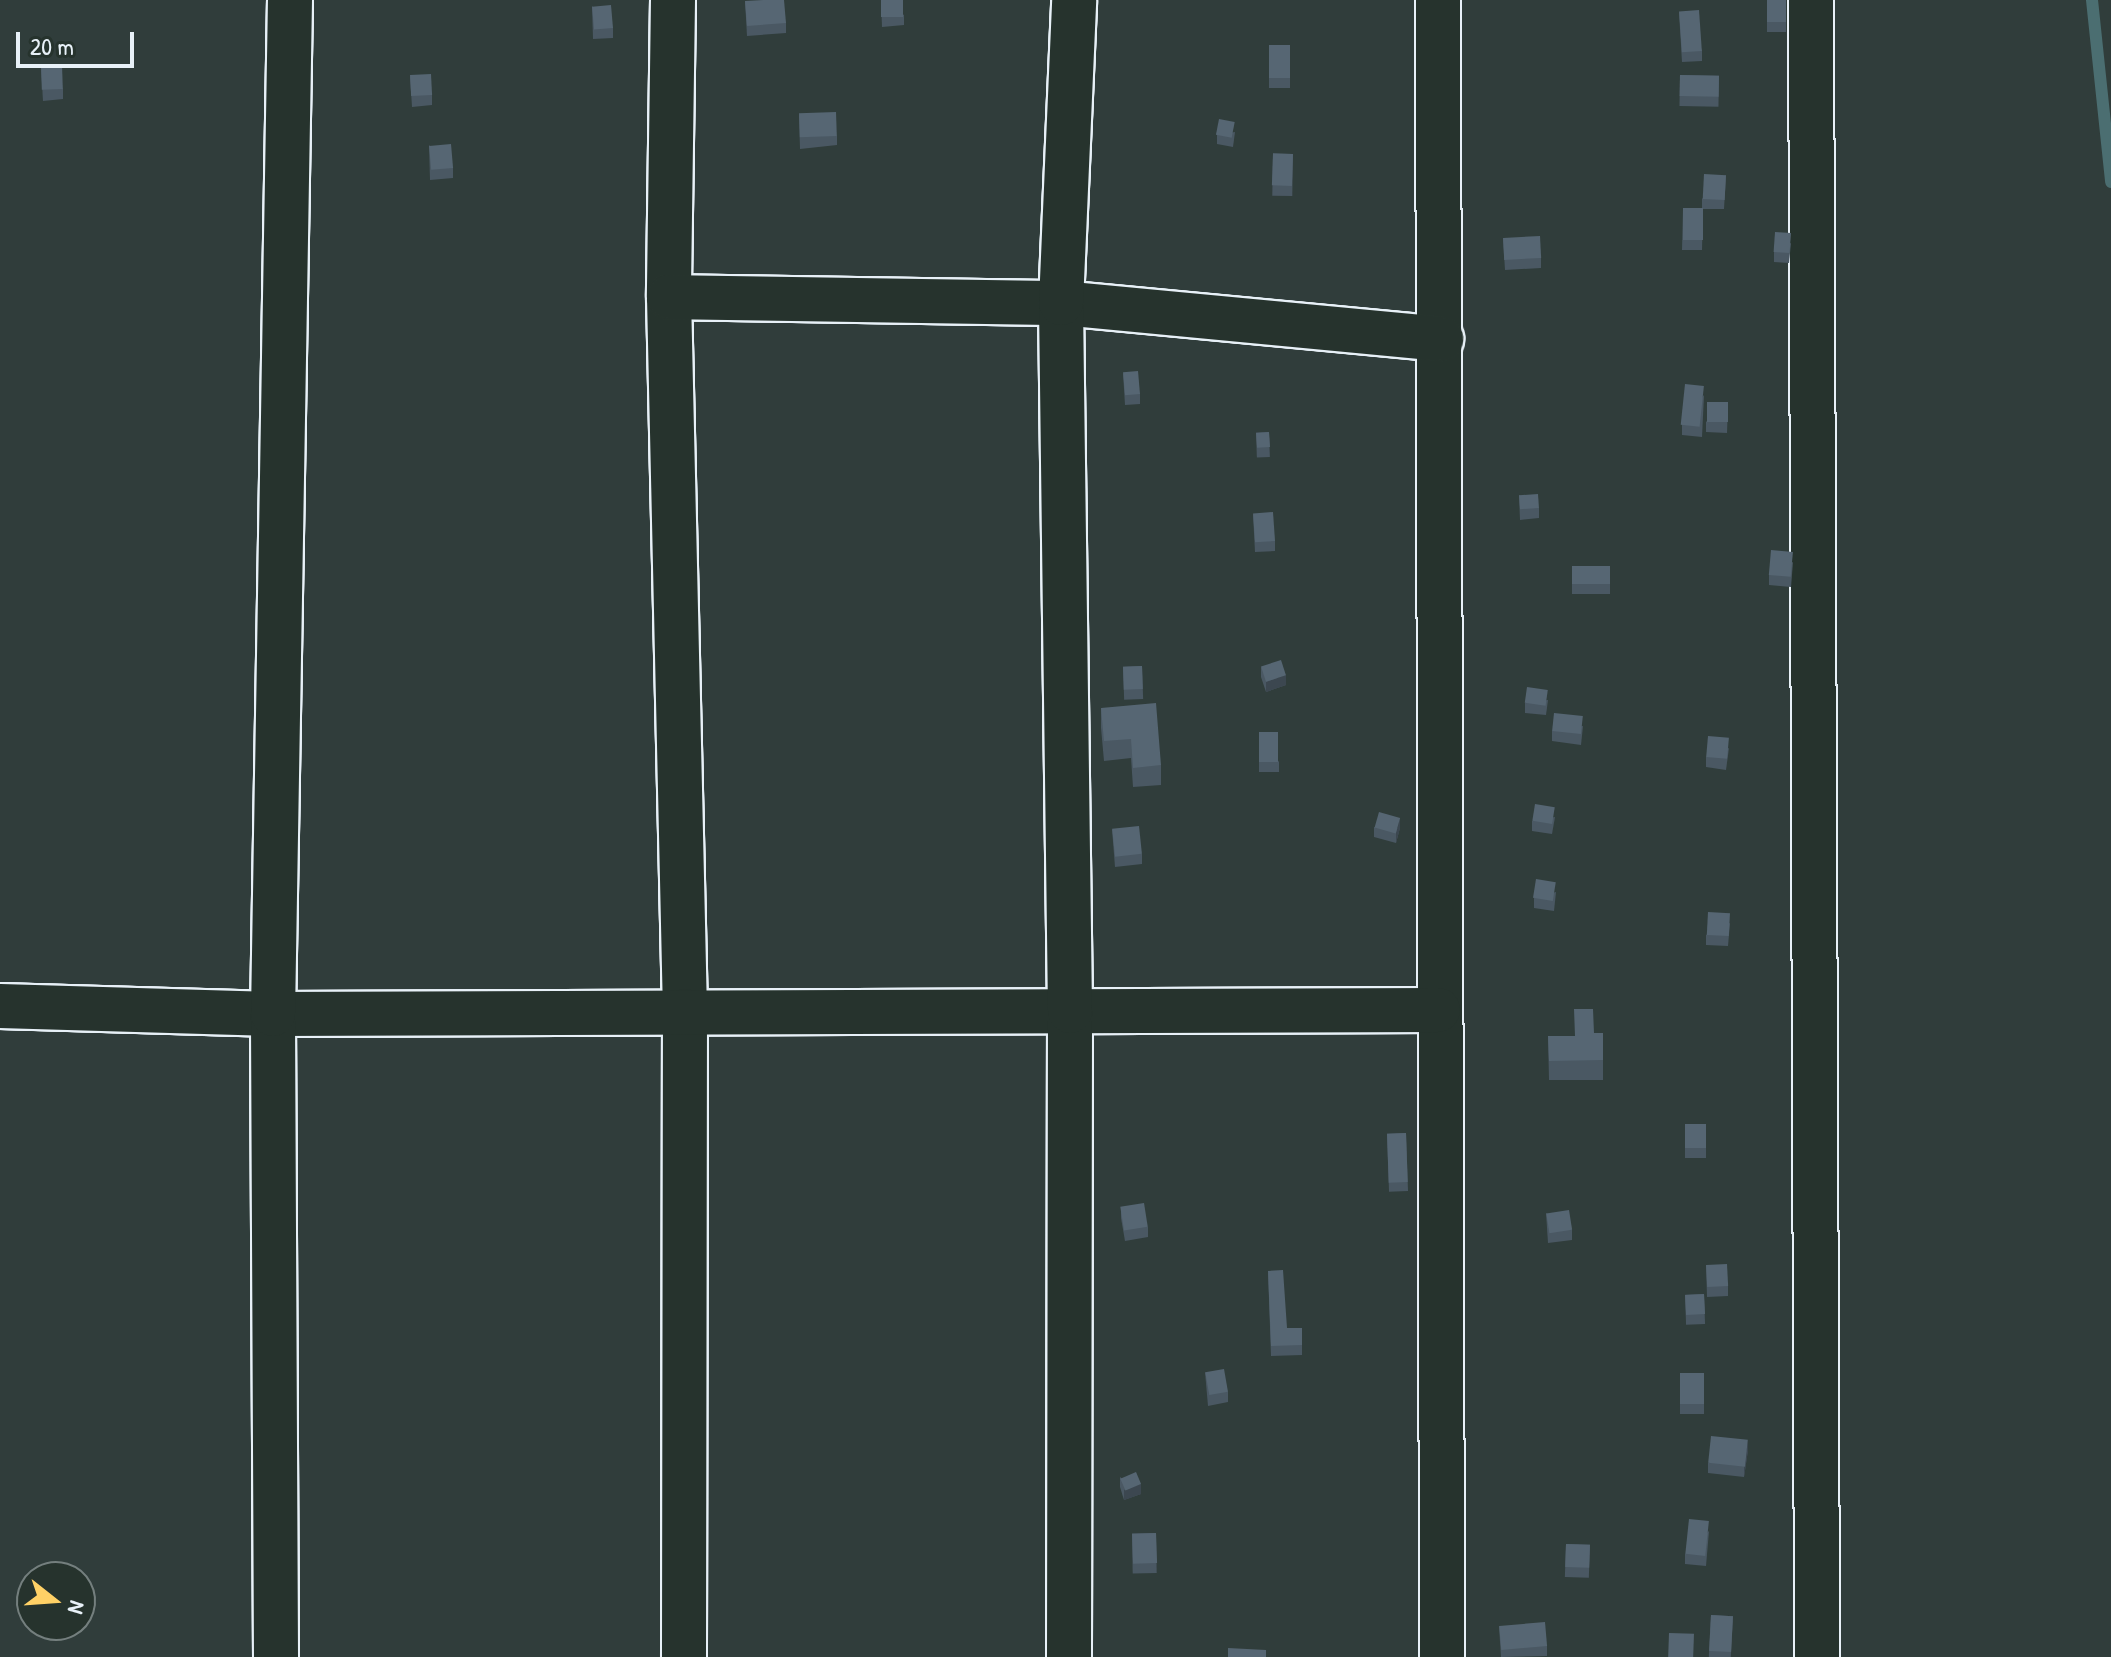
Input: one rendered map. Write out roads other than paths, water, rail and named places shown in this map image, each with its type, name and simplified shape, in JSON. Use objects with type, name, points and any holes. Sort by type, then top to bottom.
[{"type":"street","points":[[276,1657],[273,1014],[290,0]]},
{"type":"street","points":[[673,0],[669,297],[685,1011],[684,1657]]},
{"type":"street","points":[[1069,1657],[1070,1011],[1061,303],[1074,0]]},
{"type":"street","points":[[1438,0],[1441,339],[1438,1010],[1442,1657]]},
{"type":"street","points":[[1811,0],[1817,1657]]},
{"type":"street","points":[[669,297],[1061,303],[1441,339]]},
{"type":"street","points":[[0,1006],[273,1014],[1438,1010]]},
{"type":"waterway","points":[[2092,0],[2111,182]]}]
